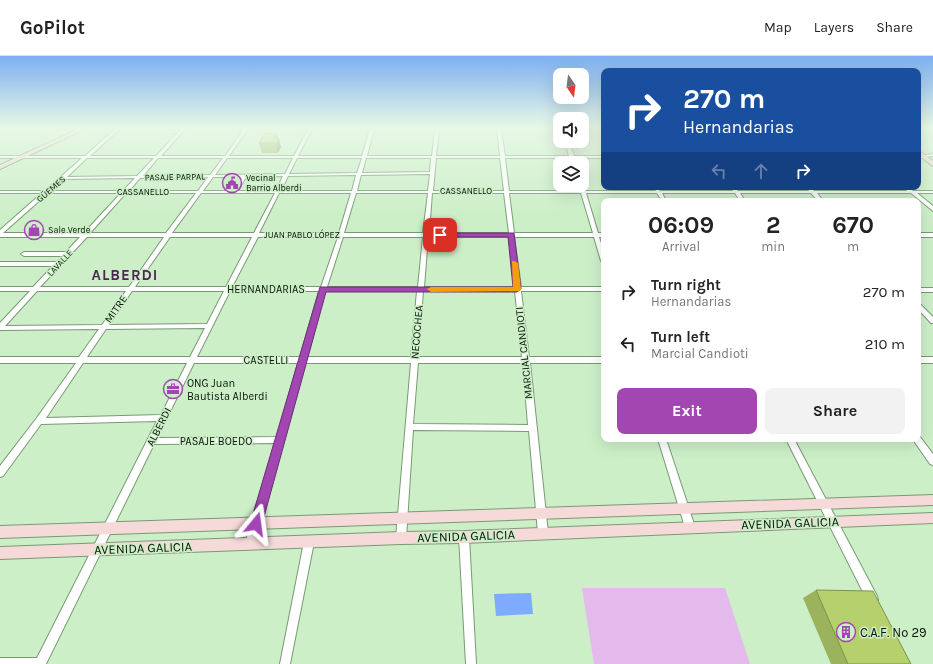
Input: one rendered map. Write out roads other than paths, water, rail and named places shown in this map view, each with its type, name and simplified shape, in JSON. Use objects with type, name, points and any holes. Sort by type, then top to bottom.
[{"type":"main road","points":[[0,167],[25,155]]},
{"type":"main road","points":[[921,157],[933,164]]},
{"type":"main road","points":[[921,158],[933,168]]},
{"type":"main road","name":"AVENIDA GALICIA","points":[[0,532],[108,530],[540,512],[685,509],[933,500]]},
{"type":"main road","name":"AVENIDA GALICIA","points":[[0,553],[464,537],[543,532],[933,518]]},
{"type":"street","points":[[0,157],[553,157]]},
{"type":"street","name":"GÜEMES","points":[[0,234],[86,157]]},
{"type":"street","name":"LAVALLE","points":[[0,328],[157,157]]},
{"type":"street","name":"MITRE","points":[[0,473],[39,421],[103,326],[224,157]]},
{"type":"street","name":"ALBERDI","points":[[40,664],[209,326],[297,157]]},
{"type":"street","points":[[250,544],[323,289],[364,157]]},
{"type":"street","name":"NECOCHEA","points":[[401,538],[414,360],[434,157]]},
{"type":"street","name":"MARCIAL CANDIOTI","points":[[503,157],[526,360],[543,532]]},
{"type":"street","points":[[589,157],[601,157]]},
{"type":"street","name":"PASAJE PARPAL","points":[[62,178],[432,173]]},
{"type":"street","points":[[235,191],[245,175]]},
{"type":"street","name":"CASSANELLO","points":[[589,191],[620,190]]},
{"type":"street","name":"CASSANELLO","points":[[761,190],[813,192],[933,192]]},
{"type":"street","points":[[910,190],[919,198]]},
{"type":"street","name":"CASSANELLO","points":[[1,193],[47,191],[553,191]]},
{"type":"street","points":[[583,192],[601,251]]},
{"type":"street","points":[[813,192],[818,198]]},
{"type":"street","points":[[921,199],[933,209]]},
{"type":"street","name":"JUAN PABLO LÓPEZ","points":[[0,234],[601,235]]},
{"type":"street","points":[[921,235],[933,235]]},
{"type":"street","points":[[24,254],[68,254]]},
{"type":"street","points":[[0,264],[58,264]]},
{"type":"street","name":"HERNANDARIAS","points":[[0,289],[601,290]]},
{"type":"street","points":[[921,290],[933,290]]},
{"type":"street","points":[[921,308],[933,321]]},
{"type":"street","points":[[0,328],[209,326]]},
{"type":"street","name":"CASTELLI","points":[[0,360],[601,360]]},
{"type":"street","points":[[921,360],[933,360]]},
{"type":"street","points":[[39,421],[163,418]]},
{"type":"street","points":[[409,427],[532,428]]},
{"type":"street","name":"PASAJE BOEDO","points":[[151,441],[280,440]]},
{"type":"street","points":[[663,442],[690,527]]},
{"type":"street","points":[[792,442],[877,607]]},
{"type":"street","points":[[919,442],[933,461]]},
{"type":"street","points":[[464,537],[471,664]]},
{"type":"street","points":[[285,664],[309,542]]},
{"type":"street","points":[[0,663],[40,664]]},
{"type":"water","points":[[531,593],[533,614],[496,616],[494,594]]},
{"type":"place","name":"Vecinal Barrio Alberdi","points":[[232,183]]},
{"type":"place","name":"Sale Verde","points":[[34,230]]},
{"type":"place","name":"ONG Juan Bautista Alberdi","points":[[173,389]]},
{"type":"place","name":"C.A.F. Nº 29","points":[[846,632]]},
{"type":"district","name":"ALBERDI","points":[[125,275]]}]
